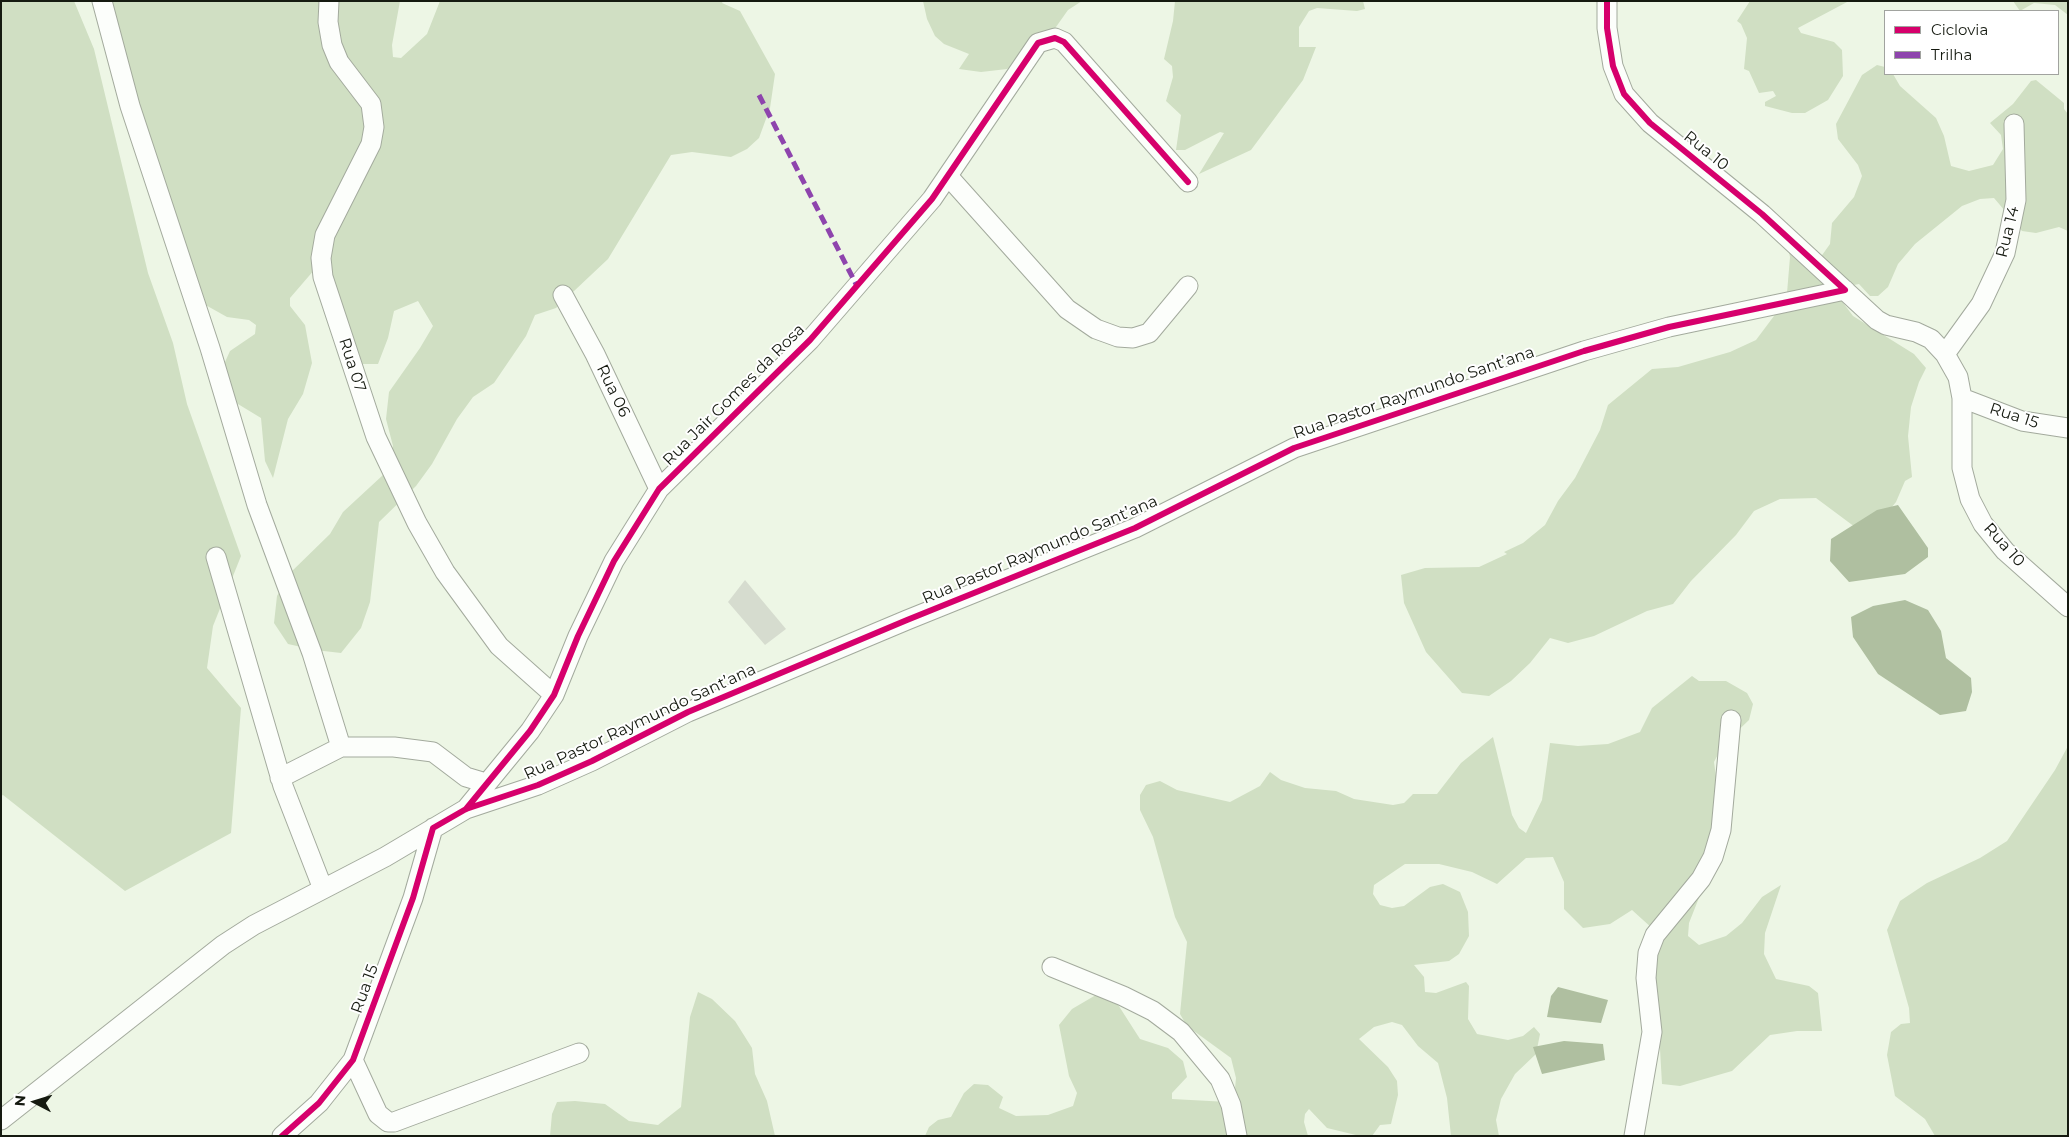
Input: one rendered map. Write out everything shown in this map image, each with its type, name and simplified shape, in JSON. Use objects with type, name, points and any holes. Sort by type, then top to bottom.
[{"type":"street","points":[[102,1],[130,106],[210,348],[257,505],[312,653],[341,747]]},
{"type":"street","name":"Rua 07","points":[[330,1],[328,22],[332,46],[339,62],[371,104],[374,128],[371,144],[325,235],[320,258],[323,277],[376,438],[417,522],[445,572],[476,618],[499,646],[554,696]]},
{"type":"street","name":"Rua 10","points":[[1607,1],[1607,28],[1612,66],[1624,94],[1650,123],[1762,214],[1877,320],[1886,325],[1916,332],[1931,339],[1945,354],[1958,377],[1962,398],[1962,468],[1970,499],[1983,524],[2005,551],[2068,607]]},
{"type":"street","name":"Rua Jair Gomes da Rosa","points":[[466,810],[530,731],[554,696],[578,636],[614,560],[660,489],[810,340],[932,199],[1038,43],[1055,38],[1064,42],[1188,182]]},
{"type":"street","name":"Rua 14","points":[[1945,354],[1981,304],[2006,253],[2016,200],[2014,124]]},
{"type":"street","points":[[948,176],[1067,310],[1096,329],[1118,337],[1134,338],[1149,333],[1188,286]]},
{"type":"street","name":"Rua Pastor Raymundo Sant’ana","points":[[1,1120],[223,945],[254,925],[385,857],[466,810],[538,785],[592,761],[688,712],[907,620],[1135,528],[1294,448],[1584,351],[1669,327],[1845,290]]},
{"type":"street","name":"Rua 06","points":[[564,296],[595,354],[660,489]]},
{"type":"street","name":"Rua 15","points":[[1962,398],[2022,422],[2068,428]]},
{"type":"street","points":[[216,557],[280,778],[323,889]]},
{"type":"street","points":[[1634,1136],[1652,1032],[1646,978],[1648,953],[1655,935],[1701,879],[1713,857],[1721,830],[1731,720]]},
{"type":"street","points":[[280,778],[341,747],[394,748],[432,752],[466,777],[486,783]]},
{"type":"street","name":"Rua 15","points":[[282,1136],[319,1103],[353,1060],[413,898],[433,828]]},
{"type":"street","points":[[1052,967],[1123,996],[1153,1011],[1181,1032],[1220,1079],[1231,1105],[1236,1136]]},
{"type":"street","points":[[353,1060],[378,1114],[388,1122],[394,1122],[579,1053]]},
{"type":"shaded area","points":[[1,1],[74,1],[94,49],[148,273],[173,343],[187,404],[241,556],[213,626],[207,668],[241,708],[231,833],[125,891],[3,795],[1,796]]},
{"type":"shaded area","points":[[100,1],[400,1],[392,45],[393,57],[401,58],[427,34],[440,1],[723,1],[722,3],[740,11],[775,74],[770,108],[759,138],[747,149],[731,157],[692,152],[671,155],[608,259],[556,308],[535,315],[526,336],[494,383],[473,397],[457,419],[432,464],[416,486],[379,522],[370,602],[361,628],[341,653],[288,644],[274,623],[277,596],[289,574],[330,534],[343,512],[383,475],[393,446],[386,419],[389,392],[433,326],[418,301],[394,311],[388,338],[378,364],[351,364],[315,269],[290,298],[290,306],[305,325],[312,363],[303,394],[288,419],[273,478],[265,461],[261,418],[233,401],[220,373],[230,351],[255,334],[256,325],[249,320],[227,317],[202,303]]},
{"type":"shaded area","points":[[923,1],[1082,1],[1068,10],[1051,34],[1007,69],[981,72],[959,69],[969,54],[944,44],[935,36],[927,19]]},
{"type":"shaded area","points":[[1175,1],[1363,1],[1365,9],[1357,11],[1317,8],[1309,11],[1299,27],[1299,47],[1316,47],[1303,80],[1251,150],[1199,174],[1224,133],[1220,132],[1185,150],[1176,150],[1181,115],[1166,101],[1173,77],[1172,66],[1164,59],[1173,21]]},
{"type":"shaded area","points":[[1750,1],[1849,1],[1798,28],[1801,33],[1834,42],[1842,50],[1843,76],[1828,100],[1805,113],[1792,113],[1765,106],[1765,102],[1776,96],[1773,91],[1759,93],[1749,71],[1744,69],[1747,38],[1741,24],[1737,21]]},
{"type":"shaded area","points":[[2013,1],[2068,1],[2068,15],[2055,5],[2034,3],[2019,10]]},
{"type":"shaded area","points":[[1877,65],[1884,67],[1884,75],[1894,75],[1900,86],[1936,118],[1944,136],[1951,166],[1969,171],[1993,165],[2003,149],[2001,135],[1990,123],[2013,104],[2031,81],[2036,80],[2064,103],[2064,109],[2068,114],[2068,231],[2059,227],[2036,233],[2022,231],[1994,198],[1980,199],[1962,206],[1915,244],[1898,264],[1888,287],[1878,296],[1870,296],[1859,284],[1844,287],[1841,300],[1853,316],[1914,354],[1926,368],[1919,382],[1911,407],[1908,436],[1912,477],[1905,481],[1896,502],[1870,534],[1863,533],[1816,498],[1780,499],[1754,511],[1736,535],[1691,581],[1673,604],[1647,611],[1594,636],[1568,643],[1550,638],[1530,663],[1511,681],[1489,696],[1462,693],[1426,652],[1404,603],[1401,575],[1425,568],[1479,567],[1507,554],[1504,552],[1523,543],[1545,525],[1558,501],[1575,478],[1600,430],[1608,405],[1652,369],[1678,367],[1730,352],[1756,340],[1774,316],[1787,293],[1790,257],[1788,248],[1820,258],[1830,244],[1832,223],[1854,197],[1862,176],[1858,165],[1838,139],[1836,124],[1862,75]]},
{"type":"shaded area","points":[[1898,505],[1928,548],[1928,557],[1905,574],[1849,582],[1830,561],[1831,539],[1877,510]]},
{"type":"shaded area","points":[[1905,600],[1928,610],[1941,631],[1946,658],[1971,678],[1972,692],[1966,711],[1940,715],[1878,674],[1853,637],[1851,617],[1873,606]]},
{"type":"shaded area","points":[[1692,676],[1699,681],[1726,681],[1747,693],[1753,704],[1749,720],[1723,745],[1714,762],[1721,813],[1706,880],[1689,923],[1688,936],[1699,945],[1726,936],[1742,923],[1762,897],[1781,885],[1765,933],[1764,954],[1776,979],[1809,986],[1818,993],[1822,1031],[1797,1031],[1770,1035],[1732,1071],[1680,1086],[1662,1084],[1658,1014],[1654,986],[1657,956],[1653,929],[1632,910],[1610,924],[1583,928],[1564,909],[1564,882],[1553,857],[1526,858],[1497,884],[1472,872],[1439,864],[1405,864],[1374,885],[1373,894],[1380,905],[1392,908],[1404,906],[1430,887],[1443,884],[1460,892],[1468,912],[1469,936],[1459,954],[1449,961],[1414,965],[1424,977],[1425,992],[1436,993],[1466,982],[1469,986],[1468,1019],[1477,1034],[1508,1040],[1523,1036],[1534,1027],[1540,1034],[1536,1054],[1515,1074],[1501,1099],[1496,1120],[1499,1136],[1451,1136],[1447,1098],[1438,1063],[1418,1046],[1402,1025],[1392,1022],[1374,1027],[1359,1039],[1388,1067],[1397,1081],[1398,1095],[1391,1124],[1380,1125],[1372,1136],[1360,1136],[1327,1128],[1309,1109],[1305,1114],[1304,1122],[1308,1136],[925,1136],[929,1127],[938,1120],[951,1117],[964,1093],[974,1084],[988,1085],[1003,1097],[999,1108],[1016,1116],[1048,1115],[1073,1106],[1077,1093],[1069,1076],[1059,1025],[1072,1009],[1101,992],[1115,1000],[1140,1039],[1168,1048],[1183,1061],[1187,1077],[1172,1093],[1172,1099],[1228,1102],[1234,1099],[1236,1078],[1231,1058],[1187,1026],[1180,1014],[1187,942],[1175,917],[1153,837],[1140,810],[1140,795],[1146,785],[1160,781],[1177,790],[1230,802],[1260,786],[1270,772],[1281,780],[1305,788],[1336,791],[1354,799],[1393,805],[1404,803],[1413,794],[1437,794],[1461,763],[1493,737],[1512,815],[1519,828],[1526,833],[1542,800],[1550,743],[1578,746],[1608,744],[1640,732],[1652,708]]},
{"type":"shaded area","points":[[2068,746],[2068,1136],[1935,1136],[1925,1119],[1895,1096],[1887,1055],[1891,1032],[1901,1024],[1910,1023],[1909,1008],[1887,930],[1900,901],[1927,883],[1980,858],[2007,841],[2055,770]]},
{"type":"shaded area","points":[[1558,987],[1608,1000],[1601,1023],[1547,1017],[1551,996]]},
{"type":"shaded area","points":[[698,992],[712,999],[735,1021],[752,1048],[755,1074],[767,1101],[775,1136],[550,1136],[552,1114],[557,1102],[575,1101],[605,1104],[629,1121],[658,1125],[681,1107],[690,1017]]},
{"type":"shaded area","points":[[1564,1041],[1603,1044],[1605,1060],[1542,1074],[1533,1047]]},
{"type":"building","points":[[745,580],[786,629],[765,645],[728,602]]},
{"type":"marked path","points":[[759,95],[857,286]]},
{"type":"cycle path","points":[[1607,1],[1607,28],[1613,66],[1624,94],[1650,123],[1762,214],[1845,290]]},
{"type":"cycle path","points":[[466,809],[530,731],[554,695],[578,636],[614,561],[659,489],[810,340],[932,199],[1038,43],[1055,38],[1064,42],[1188,182]]},
{"type":"cycle path","points":[[282,1136],[319,1103],[353,1060],[413,898],[433,828],[466,809],[538,785],[592,761],[688,712],[907,620],[1135,528],[1294,448],[1584,351],[1669,327],[1845,290]]}]
